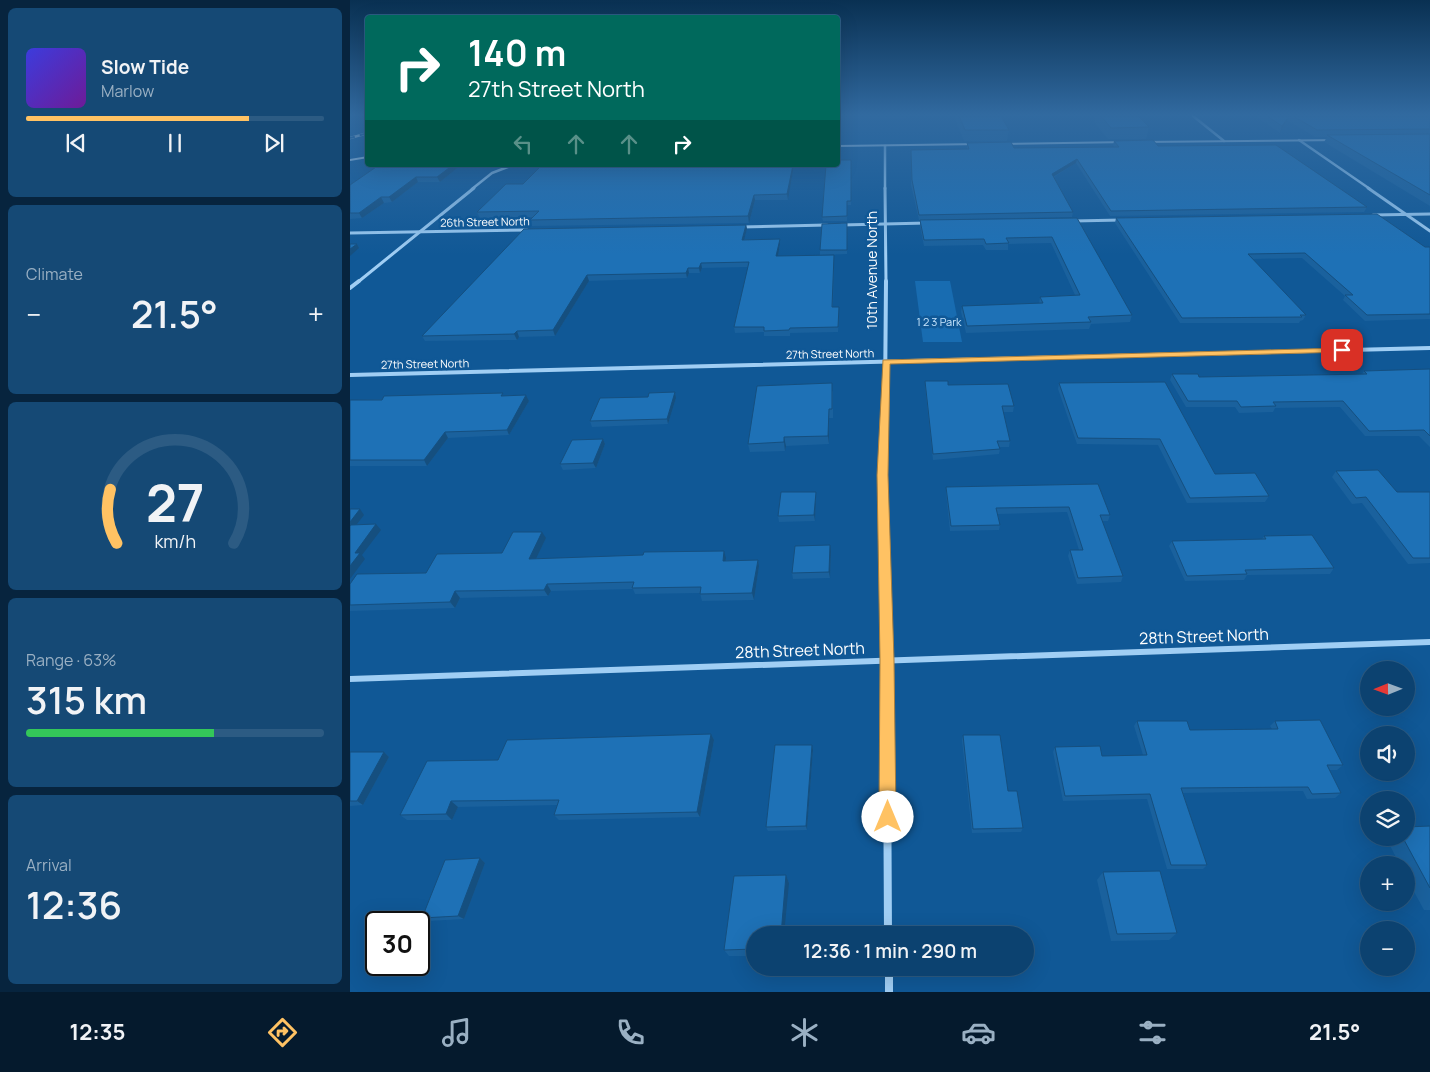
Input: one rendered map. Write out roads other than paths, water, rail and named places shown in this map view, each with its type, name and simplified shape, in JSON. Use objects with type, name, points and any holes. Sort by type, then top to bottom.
[{"type":"street","name":"10th Avenue North","points":[[885,162],[886,362],[883,475],[887,660],[888,926]]},
{"type":"street","points":[[1332,162],[1430,231]]},
{"type":"street","points":[[350,288],[492,173],[508,167]]},
{"type":"street","points":[[1367,215],[1430,214]]},
{"type":"street","points":[[1072,221],[1131,220]]},
{"type":"street","points":[[738,227],[935,223]]},
{"type":"street","name":"26th Street North","points":[[350,233],[529,230]]},
{"type":"street","name":"27th Street North","points":[[350,374],[1430,348]]},
{"type":"street","name":"28th Street North","points":[[350,679],[1430,642]]},
{"type":"street","points":[[888,976],[889,992]]},
{"type":"park label","name":"1 2 3 Park","points":[[939,322]]}]
